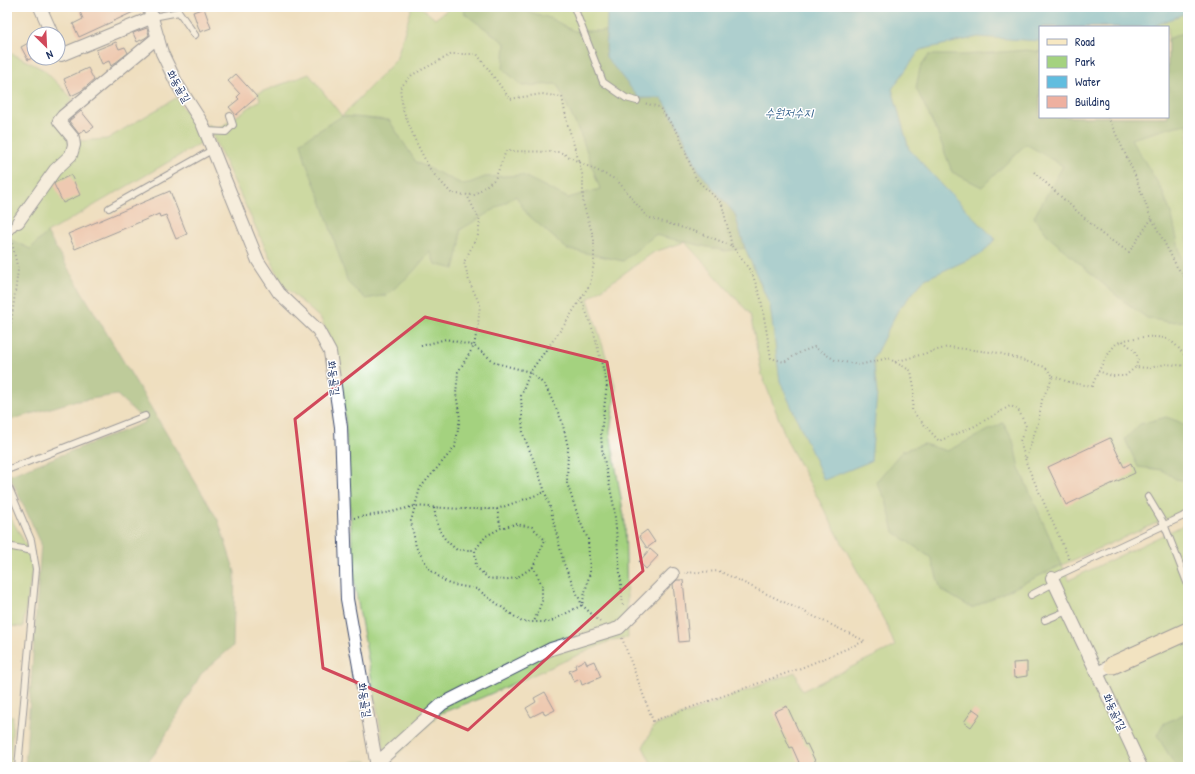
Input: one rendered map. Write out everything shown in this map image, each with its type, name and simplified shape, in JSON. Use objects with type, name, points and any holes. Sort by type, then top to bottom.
[{"type":"street","points":[[40,7],[48,26]]},
{"type":"street","points":[[66,53],[151,12]]},
{"type":"street","name":"화동골길","points":[[151,12],[162,53],[177,84],[202,123],[258,261],[279,293],[318,330],[330,352],[340,427],[347,599],[377,765]]},
{"type":"street","points":[[12,228],[55,170],[71,155],[74,144],[73,138],[59,121],[63,116],[158,37]]},
{"type":"street","name":"화동골길","points":[[377,765],[442,704],[550,649],[618,627],[673,574]]},
{"type":"street","name":"화동골1길","points":[[1053,580],[1141,767]]},
{"type":"street","points":[[1097,673],[1188,632]]},
{"type":"lane","points":[[574,7],[603,82],[626,98],[637,102]]},
{"type":"lane","points":[[151,12],[179,12],[195,35]]},
{"type":"lane","points":[[205,131],[226,132],[233,125],[230,116]]},
{"type":"lane","points":[[109,208],[212,150]]},
{"type":"lane","points":[[7,470],[145,416]]},
{"type":"lane","points":[[7,483],[31,540],[36,569],[18,767]]},
{"type":"lane","points":[[1148,497],[1164,524],[1188,585]]},
{"type":"lane","points":[[1031,595],[1073,568],[1188,514]]},
{"type":"lane","points":[[7,546],[33,551]]},
{"type":"lane","points":[[1045,620],[1067,611]]},
{"type":"path","points":[[618,627],[582,605],[564,564],[545,492],[523,434],[521,396],[530,372],[561,331],[590,284],[594,263],[594,239],[583,203],[583,177],[579,162],[567,122],[562,97],[542,94],[510,99],[477,54],[452,54],[412,75],[400,88],[403,110],[416,142],[431,172],[452,194],[474,195],[495,179],[506,151],[560,152],[579,162],[617,180],[647,217],[700,233],[732,246]]},
{"type":"path","points":[[637,102],[660,106],[678,133],[696,178],[722,204],[732,246],[752,273],[761,299],[771,358],[784,362],[801,352],[814,347],[835,360],[859,365],[888,358],[911,371],[914,387],[912,411],[938,441],[976,426],[1010,406],[1018,409],[1026,426],[1020,441],[1026,459],[1073,568]]},
{"type":"path","points":[[1108,118],[1134,173],[1152,218],[1177,267],[1188,281]]},
{"type":"path","points":[[1034,172],[1103,235],[1129,252],[1152,218]]},
{"type":"path","points":[[421,346],[446,339],[474,346],[496,363],[530,372],[545,385],[562,421],[568,446],[567,483],[579,519],[588,539],[590,572],[582,605],[550,622],[522,622],[477,589],[449,584],[430,570],[416,547],[411,521],[420,488],[454,447],[460,418],[456,394],[458,372],[474,346],[478,324],[480,304],[469,280],[464,262],[478,235],[480,220],[467,195]]},
{"type":"path","points":[[7,355],[18,270],[12,228]]},
{"type":"path","points":[[581,298],[594,333],[607,384],[600,434],[614,507],[619,570],[618,627],[653,721],[801,668],[865,641],[719,571],[673,574]]},
{"type":"path","points":[[895,362],[948,347],[999,353],[1045,367],[1053,376],[1071,383],[1092,386],[1098,371],[1116,344],[1123,341],[1147,337],[1167,339],[1180,348],[1188,360]]},
{"type":"path","points":[[1098,371],[1112,376],[1125,376],[1136,367],[1138,358],[1135,351],[1123,341]]},
{"type":"path","points":[[1136,367],[1150,368],[1165,364],[1188,366]]},
{"type":"path","points":[[1026,459],[1038,424],[1042,400],[1053,376]]},
{"type":"path","points":[[344,520],[391,512],[415,506],[460,510],[497,509],[545,492]]},
{"type":"path","points":[[434,507],[438,529],[446,541],[457,550],[475,550]]},
{"type":"path","points":[[497,509],[501,528]]},
{"type":"path","points":[[516,524],[532,527],[545,540],[533,567],[516,578],[502,580],[488,578],[476,567],[475,550],[486,536],[501,528],[516,524]]},
{"type":"path","points":[[533,567],[542,585],[542,601],[534,622]]},
{"type":"highlighted area","points":[[425,317],[607,362],[643,571],[468,730],[323,668],[295,419]]},
{"type":"green space","points":[[412,7],[421,7],[435,19],[451,7],[1188,7],[1188,508],[1062,565],[1069,580],[1188,523],[1188,767],[653,767],[643,747],[654,726],[795,672],[802,691],[895,646],[886,624],[788,443],[762,375],[750,314],[685,242],[654,252],[588,299],[616,388],[610,432],[625,523],[628,638],[612,640],[481,698],[441,713],[387,764],[354,581],[345,418],[335,349],[321,319],[283,285],[207,124],[218,129],[260,100],[258,93],[309,74],[342,116],[396,60]]},
{"type":"green space","points":[[463,7],[513,7],[550,18],[574,31],[607,31],[606,57],[662,98],[678,125],[699,171],[735,214],[745,248],[725,251],[655,235],[623,261],[567,249],[527,214],[516,196],[460,230],[460,244],[454,269],[435,264],[430,252],[412,273],[387,295],[366,299],[348,283],[321,200],[306,163],[301,142],[342,116],[389,120],[416,162],[464,185],[485,177],[522,175],[568,198],[600,189],[582,138],[557,84],[522,86],[503,69],[505,43],[465,14]]},
{"type":"green space","points":[[1188,31],[1188,124],[1131,139],[1162,190],[1172,216],[1181,257],[1188,265],[1188,321],[1168,322],[1147,318],[1117,296],[1049,237],[1034,217],[1063,166],[1026,144],[982,187],[952,172],[938,134],[916,88],[920,68],[929,55],[964,55],[1027,50],[1039,52],[1039,118],[1169,118],[1169,39]]},
{"type":"green space","points":[[7,51],[26,61],[26,66],[36,66],[44,70],[73,99],[55,121],[78,141],[107,139],[176,98],[191,119],[201,143],[47,233],[30,249],[7,238]]},
{"type":"green space","points":[[47,233],[218,520],[235,572],[233,646],[201,674],[156,752],[144,767],[25,767],[41,543],[10,476],[7,514],[7,473],[10,475],[146,422],[117,395],[71,402],[7,421],[7,238],[30,249]]},
{"type":"green space","points":[[1166,417],[1181,423],[1188,430],[1188,479],[1186,481],[1176,479],[1162,470],[1138,467],[1125,439],[1140,424]]},
{"type":"green space","points":[[1003,423],[1013,440],[1019,468],[1062,565],[972,608],[941,590],[931,558],[894,532],[886,500],[876,482],[902,451],[924,444],[947,451]]},
{"type":"green space","points":[[8,513],[34,559],[23,627],[7,626]]},
{"type":"green space","points":[[1188,712],[1188,767],[1176,767],[1157,735],[1163,724]]},
{"type":"green space","points":[[7,716],[13,716],[10,767],[7,767]]},
{"type":"green space","points":[[356,761],[367,761],[369,767],[336,767]]},
{"type":"water","name":"수원저수지","points":[[614,7],[1188,7],[1188,12],[1153,26],[1039,26],[1039,41],[978,37],[920,50],[892,89],[909,149],[995,239],[983,253],[925,279],[898,310],[873,359],[877,393],[871,461],[824,480],[780,381],[770,306],[745,248],[735,214],[699,171],[678,125],[662,98],[639,98],[606,57],[607,15]]},
{"type":"building","points":[[78,7],[142,8],[79,37],[73,24],[83,19]]},
{"type":"building","points":[[204,8],[211,28],[200,32],[193,12]]},
{"type":"building","points":[[147,28],[149,35],[137,42],[133,33]]},
{"type":"building","points":[[116,42],[119,49],[125,47],[128,53],[111,66],[109,61],[102,64],[96,50]]},
{"type":"building","points":[[26,44],[26,56],[21,47]]},
{"type":"building","points":[[88,68],[94,80],[81,91],[71,96],[64,79]]},
{"type":"building","points":[[236,74],[257,97],[236,115],[229,107],[239,99],[237,97],[240,94],[228,81]]},
{"type":"building","points":[[81,111],[94,127],[87,132],[85,129],[79,134],[69,121]]},
{"type":"building","points":[[71,175],[80,195],[63,203],[54,184]]},
{"type":"building","points":[[170,191],[187,234],[176,239],[166,215],[160,217],[159,214],[75,249],[68,234]]},
{"type":"building","points":[[1110,438],[1124,467],[1131,463],[1135,473],[1066,505],[1048,467]]},
{"type":"building","points":[[647,530],[655,542],[647,548],[639,536]]},
{"type":"building","points":[[650,549],[658,556],[646,569],[639,562]]},
{"type":"building","points":[[677,580],[683,580],[689,641],[679,642],[673,584]]},
{"type":"building","points":[[585,660],[587,664],[594,661],[601,677],[582,685],[580,679],[574,682],[569,671],[576,668],[575,665]]},
{"type":"building","points":[[1027,662],[1027,676],[1014,678],[1013,663]]},
{"type":"building","points":[[545,692],[555,710],[545,715],[543,711],[531,717],[526,708],[536,702],[534,698]]},
{"type":"building","points":[[787,706],[805,745],[807,744],[818,767],[801,767],[792,747],[790,748],[774,712]]},
{"type":"building","points":[[973,709],[980,714],[971,727],[964,722]]}]
